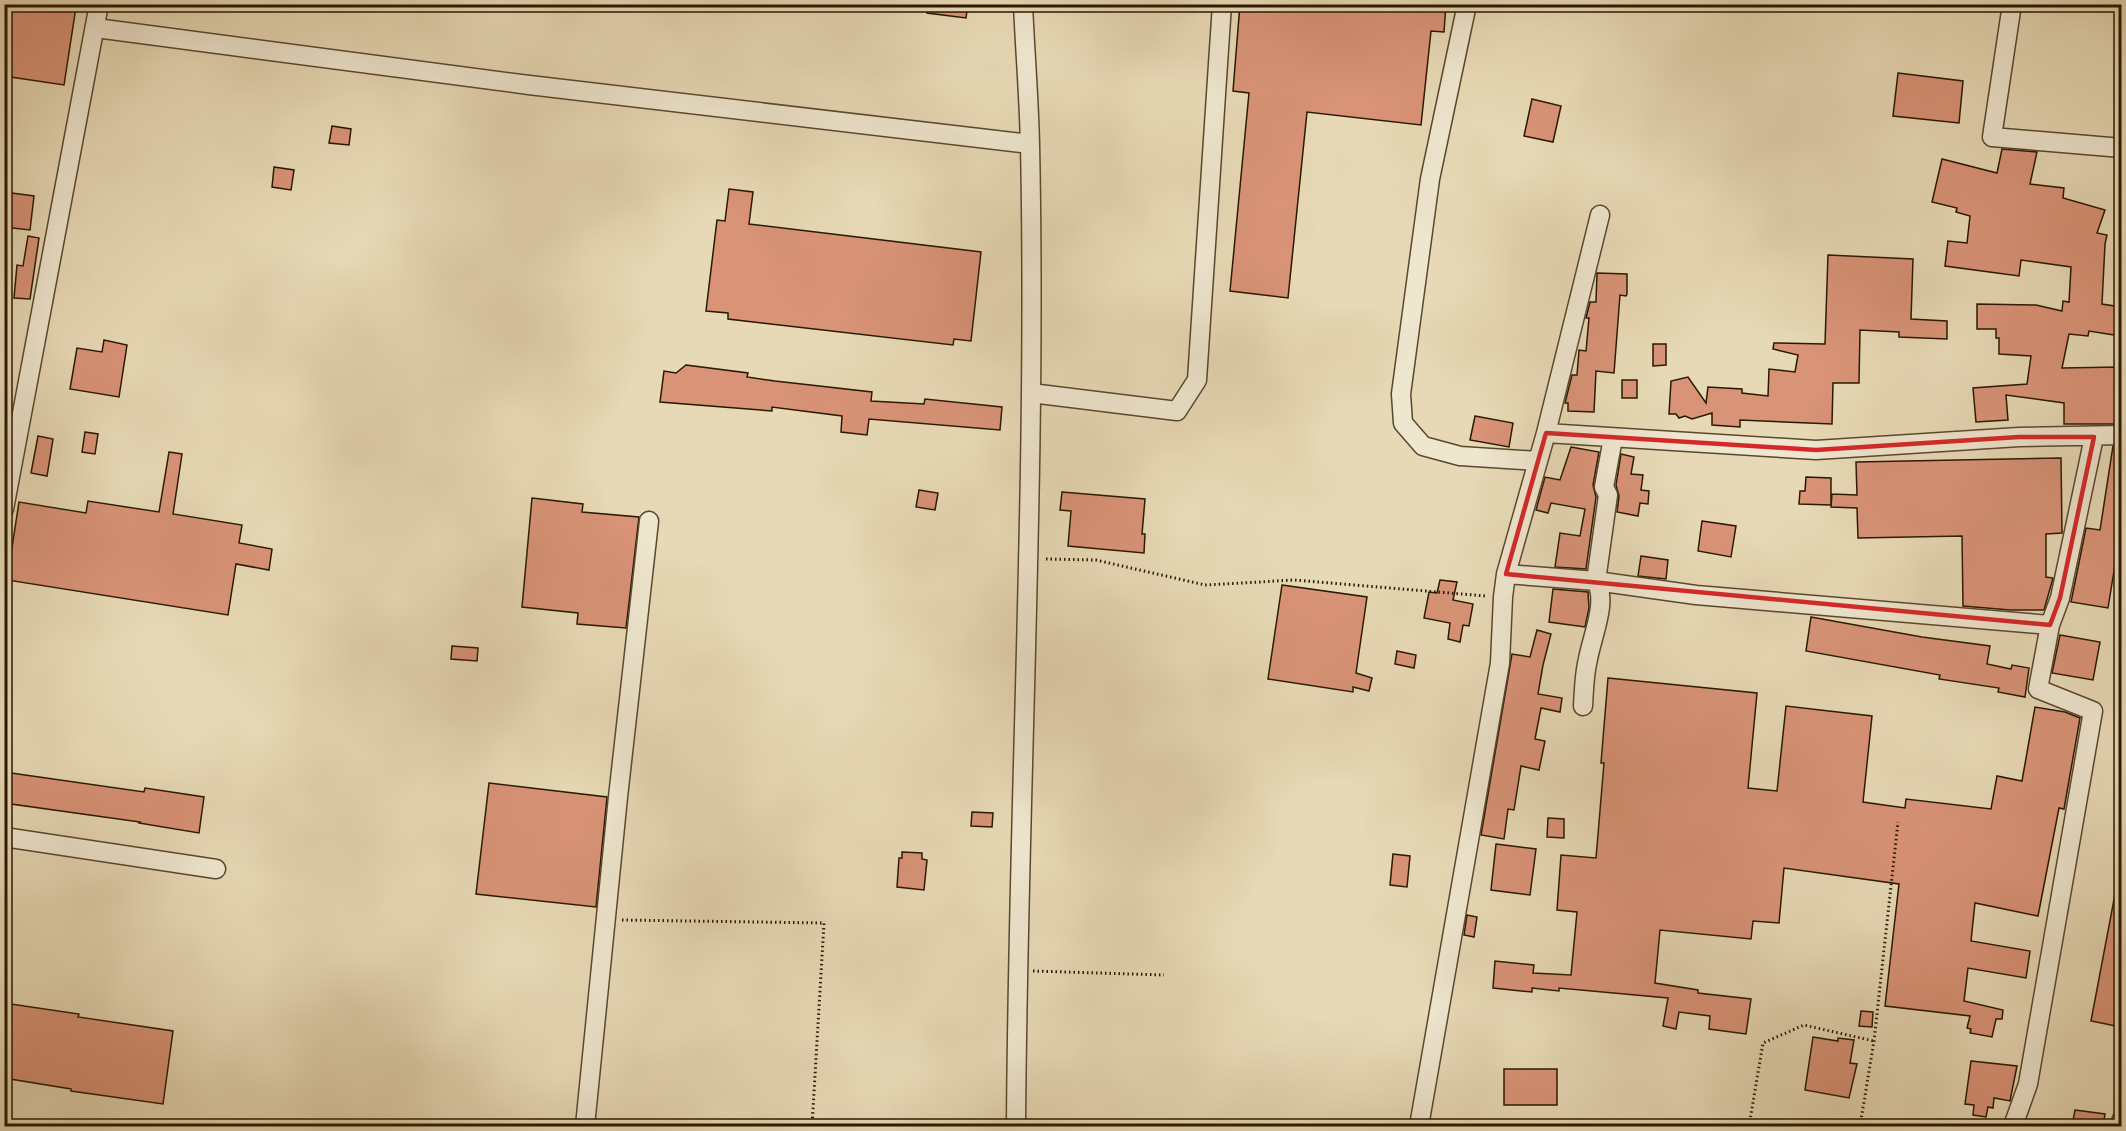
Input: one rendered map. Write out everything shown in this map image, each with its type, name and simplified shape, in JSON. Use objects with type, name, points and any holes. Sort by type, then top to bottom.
[{"type":"street","points":[[4,509],[99,4]]},
{"type":"street","points":[[1016,1126],[1017,970],[1029,559],[1031,393],[1030,144],[1023,4]]},
{"type":"street","points":[[1031,393],[1177,411],[1197,380],[1222,4]]},
{"type":"street","points":[[1467,4],[1430,179],[1401,394],[1403,423],[1423,446],[1460,456],[1538,461]]},
{"type":"street","points":[[2012,4],[1992,137],[2121,148]]},
{"type":"street","points":[[96,28],[529,85],[1030,144]]},
{"type":"street","points":[[1419,1126],[1500,663],[1506,574],[1546,433],[1600,215]]},
{"type":"street","points":[[1546,433],[1816,450],[2019,437],[2121,435]]},
{"type":"street","points":[[2013,1126],[2028,1084],[2093,711],[2038,688],[2050,625],[2060,598],[2094,437]]},
{"type":"street","points":[[1583,706],[1584,678],[1588,656],[1595,637],[1601,590],[1596,581],[1608,495],[1604,487],[1613,438]]},
{"type":"street","points":[[585,1126],[649,521]]},
{"type":"street","points":[[1506,574],[1596,581],[1696,595],[2050,625]]},
{"type":"street","points":[[4,837],[216,869]]},
{"type":"street","points":[[2120,1126],[2121,1119]]},
{"type":"path","points":[[1029,559],[1096,561],[1205,585],[1294,580],[1503,597]]},
{"type":"path","points":[[1860,1126],[1874,1041],[1898,822]]},
{"type":"path","points":[[606,920],[824,923],[812,1126]]},
{"type":"path","points":[[1017,970],[1164,975]]},
{"type":"path","points":[[1749,1126],[1763,1043],[1804,1025],[1874,1041]]},
{"type":"highlighted area","points":[[1546,433],[1816,450],[2019,437],[2094,437],[2060,598],[2050,625],[1506,574]]},
{"type":"building","points":[[4,4],[61,4],[76,7],[64,85],[4,76]]},
{"type":"building","points":[[928,4],[968,4],[966,18],[927,13]]},
{"type":"building","points":[[1240,4],[1446,4],[1444,32],[1431,31],[1421,125],[1307,112],[1288,298],[1230,291],[1249,93],[1233,91]]},
{"type":"building","points":[[1898,73],[1963,81],[1959,123],[1893,116]]},
{"type":"building","points":[[1532,99],[1561,106],[1553,142],[1524,136]]},
{"type":"building","points":[[332,126],[351,129],[349,145],[329,143]]},
{"type":"building","points":[[2002,149],[2037,152],[2030,184],[2064,188],[2063,198],[2105,210],[2097,233],[2107,235],[2102,304],[2121,307],[2121,336],[2089,331],[2088,336],[2069,334],[2062,368],[2119,367],[2120,424],[2064,424],[2064,403],[2006,395],[2008,420],[1976,422],[1973,388],[2027,384],[2031,356],[1999,354],[1999,338],[1996,338],[1996,329],[1977,329],[1977,304],[2036,305],[2062,311],[2063,301],[2069,302],[2071,267],[2021,260],[2019,276],[1945,266],[1948,241],[1967,243],[1970,216],[1956,212],[1957,208],[1932,202],[1942,159],[1997,173]]},
{"type":"building","points":[[274,167],[294,170],[291,190],[272,187]]},
{"type":"building","points":[[729,189],[753,192],[749,224],[981,252],[971,341],[954,339],[953,345],[728,319],[728,313],[706,311],[717,220],[725,221]]},
{"type":"building","points":[[4,192],[34,196],[30,230],[4,227]]},
{"type":"building","points":[[28,236],[39,238],[30,299],[14,298],[17,265],[23,266]]},
{"type":"building","points":[[1828,255],[1913,259],[1911,319],[1947,321],[1947,339],[1899,337],[1899,332],[1860,330],[1859,383],[1833,383],[1832,424],[1740,420],[1740,427],[1712,425],[1712,413],[1692,419],[1669,414],[1671,381],[1688,377],[1706,403],[1708,387],[1742,389],[1742,393],[1768,396],[1769,369],[1795,372],[1798,355],[1773,349],[1774,343],[1825,344]]},
{"type":"building","points":[[1597,273],[1627,274],[1627,294],[1626,296],[1620,295],[1614,373],[1596,371],[1594,412],[1568,411],[1568,403],[1565,403],[1572,375],[1577,375],[1579,350],[1586,351],[1589,318],[1586,318],[1590,302],[1596,302]]},
{"type":"building","points":[[104,340],[127,345],[119,397],[70,389],[77,348],[102,352]]},
{"type":"building","points":[[1653,344],[1666,344],[1666,365],[1653,366]]},
{"type":"building","points":[[686,365],[748,373],[747,377],[872,392],[871,401],[924,404],[925,399],[1002,407],[1000,430],[869,419],[867,435],[841,432],[842,416],[772,407],[772,411],[660,402],[664,371],[676,373]]},
{"type":"building","points":[[1622,380],[1637,380],[1637,398],[1622,398]]},
{"type":"building","points":[[1475,416],[1513,423],[1509,447],[1470,440]]},
{"type":"building","points":[[85,432],[98,434],[95,454],[82,452]]},
{"type":"building","points":[[38,436],[53,439],[47,476],[31,473]]},
{"type":"building","points":[[2113,446],[2121,446],[2121,528],[2108,608],[2071,602],[2086,528],[2100,530]]},
{"type":"building","points":[[1571,447],[1599,452],[1593,485],[1596,497],[1586,569],[1555,567],[1560,533],[1580,536],[1585,509],[1551,503],[1548,513],[1536,510],[1545,477],[1560,480]]},
{"type":"building","points":[[169,452],[182,454],[173,514],[242,525],[239,543],[272,549],[269,570],[236,564],[228,615],[7,580],[19,502],[86,513],[88,501],[159,512]]},
{"type":"building","points":[[1621,454],[1634,457],[1631,474],[1643,475],[1641,490],[1649,491],[1648,504],[1640,503],[1638,516],[1617,512],[1619,496],[1616,485]]},
{"type":"building","points":[[2061,458],[2062,533],[2046,534],[2046,577],[2053,578],[2044,610],[1963,606],[1962,536],[1858,538],[1857,508],[1831,507],[1832,494],[1857,495],[1856,462]]},
{"type":"building","points":[[1806,477],[1831,478],[1831,505],[1799,504],[1800,491],[1805,491]]},
{"type":"building","points":[[919,490],[938,493],[935,510],[916,507]]},
{"type":"building","points":[[1062,492],[1145,499],[1142,534],[1145,534],[1144,553],[1068,546],[1071,511],[1060,510]]},
{"type":"building","points":[[532,498],[583,504],[582,512],[639,517],[626,628],[577,624],[578,613],[522,607]]},
{"type":"building","points":[[1702,521],[1736,526],[1731,557],[1698,551]]},
{"type":"building","points":[[1641,556],[1668,560],[1666,579],[1638,576]]},
{"type":"building","points":[[1440,580],[1457,582],[1453,600],[1473,604],[1469,626],[1463,625],[1460,642],[1448,639],[1450,623],[1424,618],[1429,592],[1437,593]]},
{"type":"building","points":[[1282,585],[1367,597],[1356,673],[1372,678],[1369,691],[1353,687],[1353,692],[1268,679]]},
{"type":"building","points":[[1553,589],[1588,592],[1589,608],[1585,627],[1549,622]]},
{"type":"building","points":[[1811,617],[1922,637],[1990,646],[1987,664],[2011,669],[2012,665],[2029,668],[2025,697],[1998,692],[1999,688],[1939,679],[1940,675],[1806,651]]},
{"type":"building","points":[[1537,630],[1551,634],[1538,694],[1562,698],[1560,712],[1541,708],[1535,739],[1545,741],[1539,770],[1521,766],[1514,810],[1508,809],[1504,839],[1481,835],[1512,654],[1530,657]]},
{"type":"building","points":[[2060,635],[2100,642],[2093,680],[2052,673]]},
{"type":"building","points":[[452,646],[478,648],[477,661],[451,659]]},
{"type":"building","points":[[1397,651],[1416,655],[1414,668],[1395,664]]},
{"type":"building","points":[[1608,678],[1757,693],[1748,788],[1777,791],[1786,706],[1872,716],[1863,802],[1905,808],[1906,799],[1991,809],[1997,776],[2022,781],[2035,707],[2065,712],[2080,718],[2064,809],[2059,808],[2038,916],[1975,903],[1971,941],[2030,951],[2026,978],[1968,968],[1964,1001],[2003,1010],[2002,1019],[1996,1019],[1992,1037],[1970,1033],[1971,1029],[1967,1028],[1970,1016],[1885,1006],[1899,884],[1784,868],[1779,923],[1753,921],[1751,939],[1660,930],[1655,983],[1698,990],[1698,993],[1751,999],[1746,1034],[1709,1029],[1710,1016],[1679,1012],[1676,1029],[1663,1026],[1668,998],[1559,988],[1559,991],[1532,988],[1532,992],[1493,988],[1495,961],[1534,965],[1533,973],[1571,975],[1577,912],[1557,910],[1561,855],[1596,858]]},
{"type":"building","points":[[4,772],[144,792],[145,788],[204,797],[199,833],[140,822],[4,803]]},
{"type":"building","points":[[489,783],[607,797],[596,907],[476,894]]},
{"type":"building","points":[[972,812],[993,813],[992,827],[971,826]]},
{"type":"building","points":[[1548,818],[1564,819],[1564,838],[1547,837]]},
{"type":"building","points":[[1496,844],[1536,849],[1530,895],[1491,890]]},
{"type":"building","points":[[902,852],[922,853],[922,859],[927,860],[924,890],[897,887],[899,858],[902,858]]},
{"type":"building","points":[[1393,854],[1410,856],[1407,887],[1390,885]]},
{"type":"building","points":[[2115,894],[2121,895],[2121,1027],[2091,1021]]},
{"type":"building","points":[[1467,915],[1477,917],[1474,937],[1464,935]]},
{"type":"building","points":[[4,1003],[173,1031],[163,1104],[71,1091],[71,1089],[4,1078]]},
{"type":"building","points":[[1861,1011],[1873,1012],[1872,1027],[1859,1026]]},
{"type":"building","points":[[1813,1037],[1838,1041],[1838,1038],[1854,1040],[1850,1063],[1857,1064],[1849,1098],[1805,1090]]},
{"type":"building","points":[[1971,1061],[2017,1066],[2010,1101],[1994,1098],[1993,1108],[1988,1107],[1986,1117],[1973,1115],[1974,1105],[1965,1104]]},
{"type":"building","points":[[1504,1069],[1557,1069],[1557,1105],[1504,1105]]},
{"type":"building","points":[[2075,1110],[2105,1114],[2103,1126],[2072,1126]]}]
